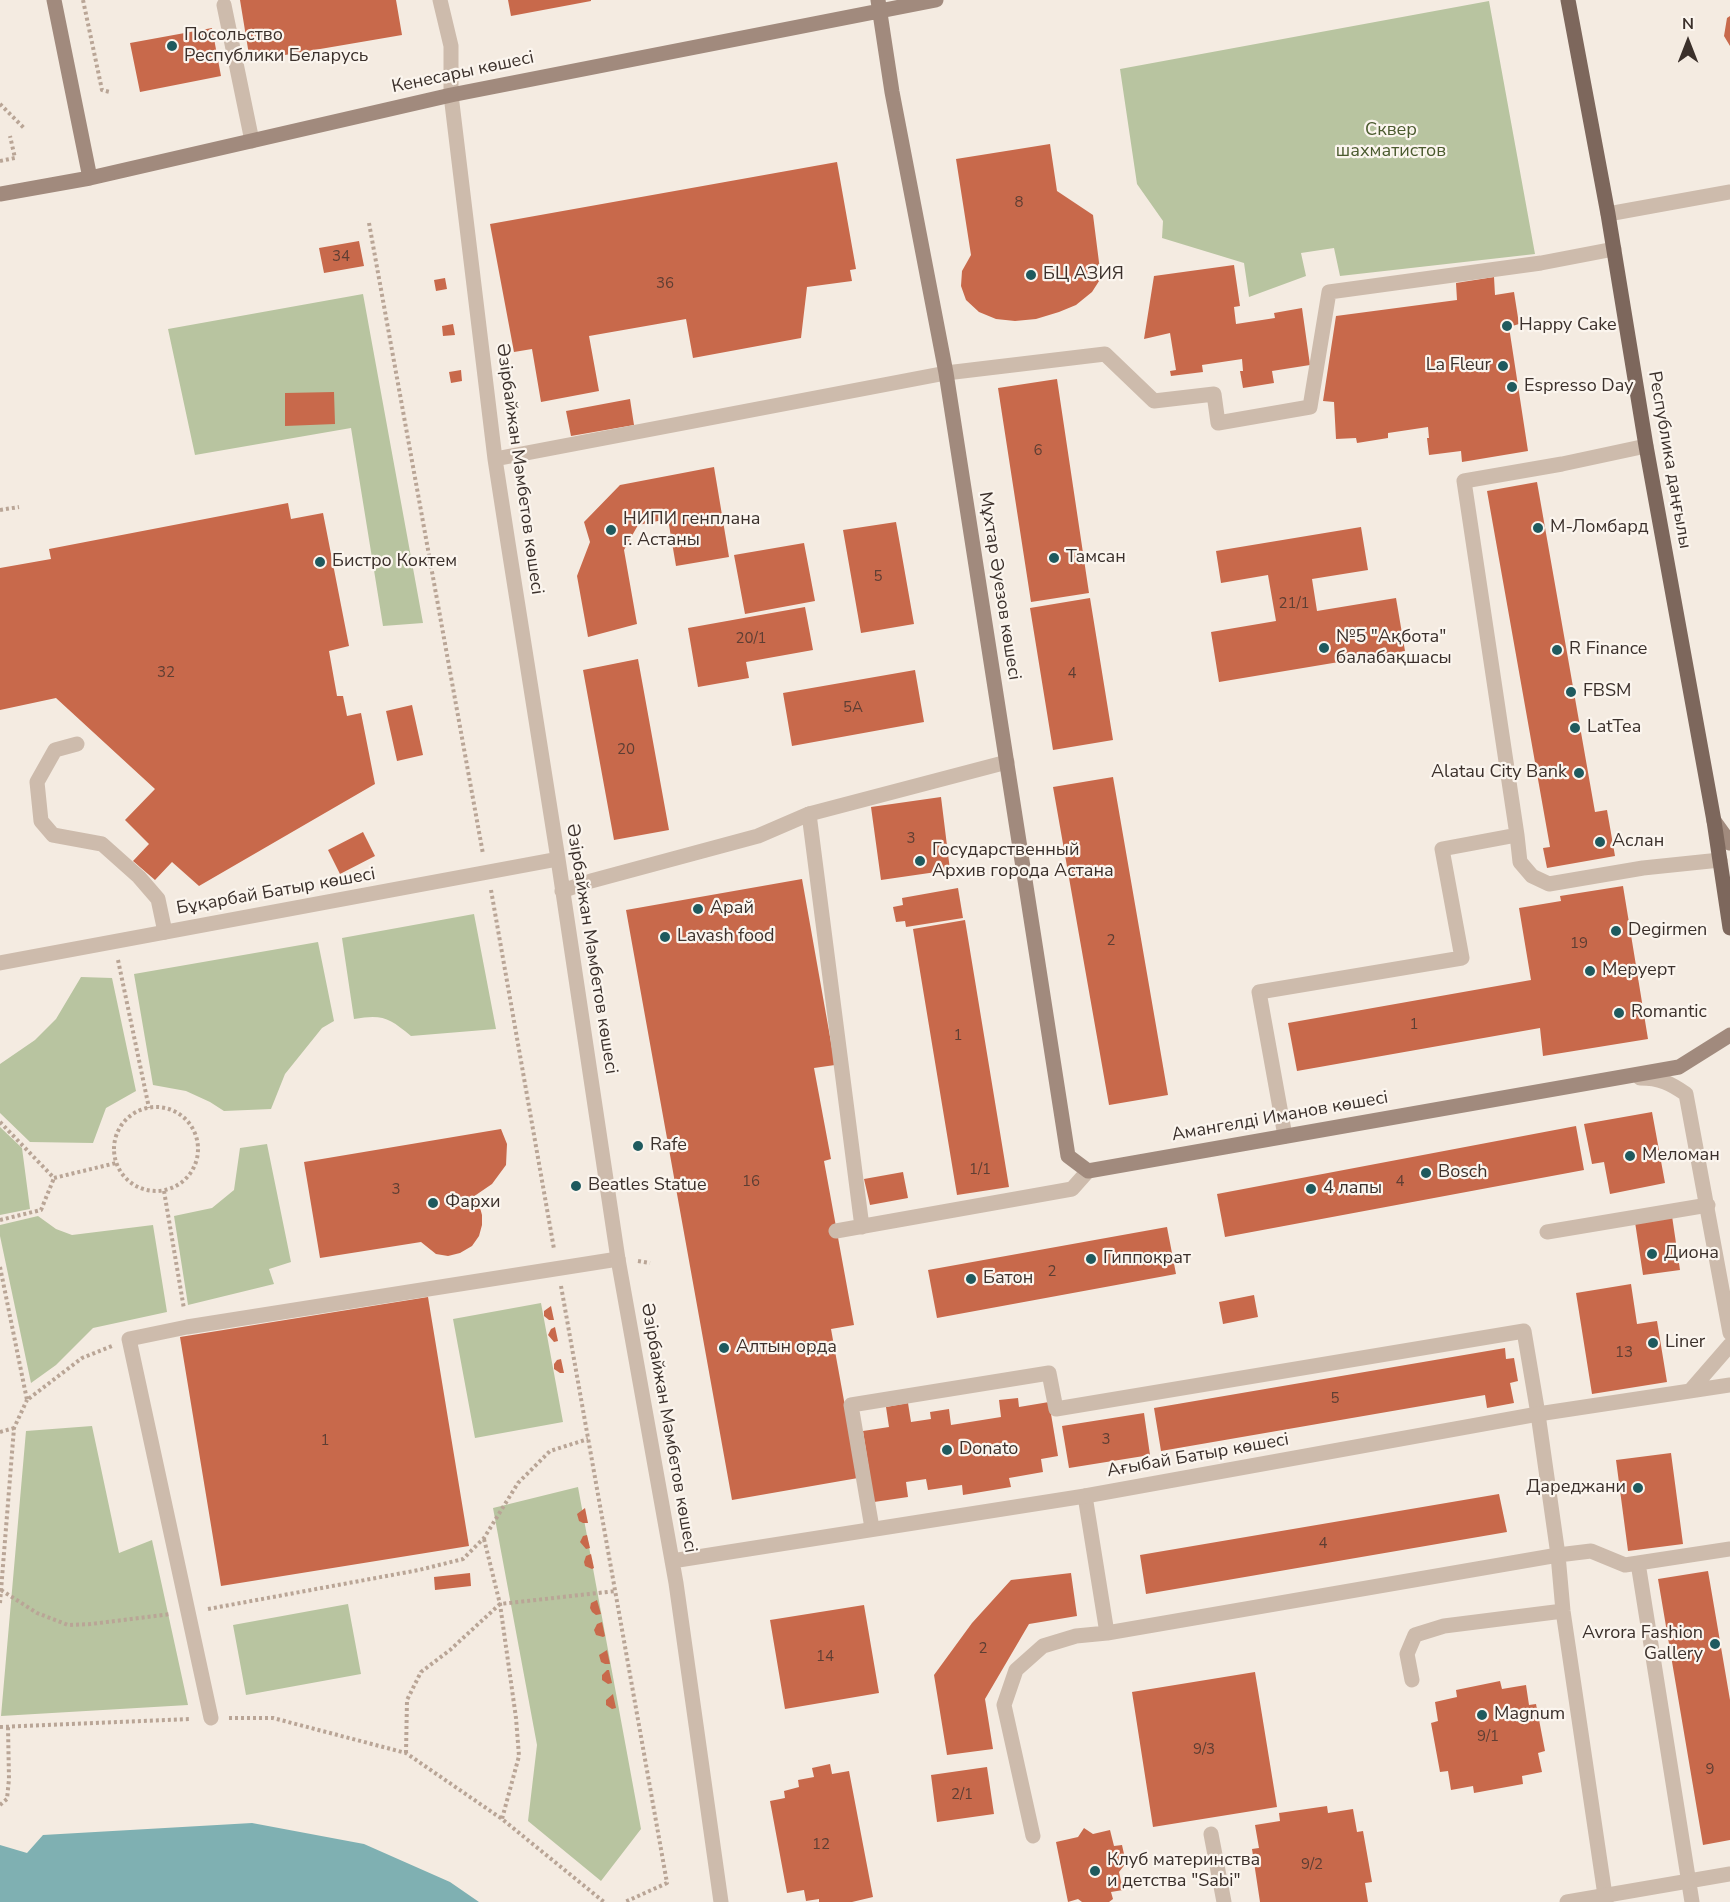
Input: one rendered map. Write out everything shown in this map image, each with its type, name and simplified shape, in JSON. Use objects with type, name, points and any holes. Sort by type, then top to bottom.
[{"type":"main road","name":"Республика даңғылы","points":[[1568,0],[1608,213],[1646,446],[1714,821],[1730,928]]},
{"type":"street","points":[[54,0],[90,178]]},
{"type":"street","name":"Әзірбайжан Мәмбетов көшесі","points":[[440,0],[452,46],[452,94],[495,459],[618,1259],[672,1561],[721,1902]]},
{"type":"street","name":"Кенесары көшесі","points":[[0,194],[90,178],[452,94],[879,5],[936,0]]},
{"type":"street","points":[[224,5],[252,141]]},
{"type":"street","name":"Мұхтар Әуезов көшесі","points":[[879,5],[892,92],[946,373],[1068,1156],[1088,1171]]},
{"type":"street","points":[[1608,213],[1730,192]]},
{"type":"street","points":[[495,459],[946,373],[1105,354],[1154,401],[1214,394],[1218,423],[1310,407],[1329,292],[1541,263],[1614,249]]},
{"type":"street","points":[[1646,446],[1562,464],[1464,481],[1520,862],[1532,876],[1550,884],[1643,868],[1720,860]]},
{"type":"street","points":[[77,744],[55,750],[37,782],[41,821],[53,835],[102,844],[140,877],[158,899],[165,932]]},
{"type":"street","points":[[562,891],[758,836],[808,814],[1007,762]]},
{"type":"street","points":[[808,814],[862,1227]]},
{"type":"street","points":[[1714,821],[1730,843]]},
{"type":"street","points":[[1285,1136],[1259,992],[1462,958],[1442,849],[1517,835]]},
{"type":"street","name":"Бұқарбай Батыр көшесі","points":[[0,963],[558,859]]},
{"type":"street","name":"Амангелді Иманов көшесі","points":[[1088,1171],[1679,1067],[1730,1035]]},
{"type":"street","points":[[1618,1077],[1658,1078],[1686,1094],[1730,1334]]},
{"type":"street","points":[[836,1231],[1072,1189],[1088,1171]]},
{"type":"street","points":[[1547,1232],[1708,1205]]},
{"type":"street","points":[[211,1718],[129,1339],[187,1327],[618,1259]]},
{"type":"street","points":[[872,1528],[852,1405],[1049,1373],[1056,1409],[1524,1331],[1538,1414],[1558,1555],[1563,1611],[1605,1899]]},
{"type":"street","points":[[1690,1391],[1730,1346]]},
{"type":"street","name":"Ағыбай Батыр көшесі","points":[[672,1561],[1085,1496],[1538,1414],[1730,1385]]},
{"type":"street","points":[[1085,1496],[1107,1633]]},
{"type":"street","points":[[1033,1836],[1004,1705],[1016,1670],[1043,1646],[1076,1636],[1107,1633],[1558,1555],[1591,1551],[1625,1565],[1730,1549]]},
{"type":"street","points":[[1638,1563],[1692,1902]]},
{"type":"street","points":[[1412,1680],[1407,1654],[1415,1635],[1444,1626],[1563,1611]]},
{"type":"street","points":[[1212,1834],[1224,1902]]},
{"type":"street","points":[[1567,1902],[1605,1899],[1730,1874]]},
{"type":"path","points":[[83,0],[102,90],[110,92]]},
{"type":"path","points":[[0,104],[25,129]]},
{"type":"path","points":[[0,161],[15,158],[10,136]]},
{"type":"path","points":[[369,223],[484,860]]},
{"type":"path","points":[[0,510],[19,507]]},
{"type":"path","points":[[491,889],[667,1883],[625,1902]]},
{"type":"path","points":[[118,959],[149,1108]]},
{"type":"path","points":[[149,1108],[166,1109],[183,1116],[191,1125],[199,1148],[198,1160],[193,1171],[176,1187],[164,1191],[140,1189],[122,1174],[116,1163],[115,1139],[120,1128],[137,1112],[149,1108]]},
{"type":"path","points":[[0,1122],[54,1178]]},
{"type":"path","points":[[54,1178],[116,1163]]},
{"type":"path","points":[[0,1220],[40,1210],[54,1178]]},
{"type":"path","points":[[164,1191],[187,1327]]},
{"type":"path","points":[[0,1267],[27,1400]]},
{"type":"path","points":[[0,1603],[14,1428],[27,1400],[82,1358],[129,1339]]},
{"type":"path","points":[[0,1432],[14,1428]]},
{"type":"path","points":[[1,1590],[37,1612],[68,1625],[91,1624],[188,1612],[419,1570],[463,1558],[484,1538],[518,1483],[550,1450],[588,1439]]},
{"type":"path","points":[[484,1538],[500,1604],[519,1756],[502,1819]]},
{"type":"path","points":[[406,1753],[407,1700],[421,1672],[450,1650],[500,1604],[616,1591]]},
{"type":"path","points":[[0,1727],[211,1718],[273,1718],[406,1753],[502,1819],[604,1902]]},
{"type":"path","points":[[0,1805],[7,1800],[8,1727]]},
{"type":"green space","name":"Сквер шахматистов","points":[[1489,1],[1535,254],[1340,276],[1334,248],[1301,253],[1306,276],[1249,297],[1244,263],[1162,238],[1163,221],[1137,184],[1120,69]]},
{"type":"green space","points":[[363,294],[423,623],[383,626],[351,428],[195,455],[168,329]]},
{"type":"green space","points":[[474,914],[496,1029],[411,1036],[391,1021],[379,1017],[354,1019],[342,938]]},
{"type":"green space","points":[[318,942],[334,1021],[322,1028],[285,1074],[271,1109],[224,1111],[186,1091],[153,1085],[134,974]]},
{"type":"green space","points":[[81,977],[112,978],[136,1091],[106,1108],[93,1143],[30,1142],[0,1113],[0,1064],[35,1040],[56,1019]]},
{"type":"green space","points":[[0,1127],[22,1148],[30,1209],[0,1215]]},
{"type":"green space","points":[[267,1144],[291,1262],[269,1269],[274,1284],[188,1305],[174,1216],[212,1208],[234,1190],[240,1148]]},
{"type":"green space","points":[[38,1216],[56,1229],[72,1235],[153,1225],[167,1312],[93,1328],[56,1365],[31,1383],[0,1236],[0,1225]]},
{"type":"green space","points":[[541,1303],[563,1422],[475,1438],[453,1319]]},
{"type":"green space","points":[[92,1426],[119,1553],[152,1540],[188,1705],[1,1716],[26,1431]]},
{"type":"green space","points":[[578,1487],[641,1829],[601,1881],[528,1821],[537,1745],[493,1508]]},
{"type":"green space","points":[[348,1604],[361,1674],[246,1695],[233,1625]]},
{"type":"water","points":[[252,1823],[364,1844],[450,1882],[479,1902],[0,1902],[0,1845],[27,1853],[43,1835]]},
{"type":"building","points":[[240,0],[396,0],[402,35],[250,61]]},
{"type":"building","points":[[508,0],[591,0],[591,1],[511,16]]},
{"type":"building","points":[[1730,16],[1730,46],[1724,36],[1727,18]]},
{"type":"building","points":[[212,28],[221,76],[140,92],[130,43]]},
{"type":"building","points":[[1050,144],[1057,191],[1093,215],[1101,278],[1092,292],[1076,305],[1059,312],[1036,319],[1015,321],[996,319],[979,312],[966,300],[961,286],[962,271],[971,255],[956,159]]},
{"type":"building","points":[[837,162],[856,269],[850,270],[852,281],[807,287],[801,338],[693,358],[686,319],[589,336],[599,391],[541,402],[532,349],[514,352],[490,224]]},
{"type":"building","points":[[359,241],[364,266],[324,273],[319,248]]},
{"type":"building","points":[[1234,265],[1240,306],[1234,307],[1236,324],[1275,318],[1274,313],[1302,308],[1310,365],[1272,371],[1274,383],[1243,388],[1240,371],[1243,371],[1242,359],[1202,365],[1203,372],[1171,376],[1170,371],[1176,370],[1170,333],[1144,339],[1154,276]]},
{"type":"building","points":[[1494,277],[1495,295],[1514,292],[1519,324],[1509,327],[1528,451],[1462,462],[1461,451],[1429,455],[1428,427],[1388,433],[1388,438],[1357,443],[1356,438],[1336,439],[1334,402],[1323,401],[1336,316],[1457,300],[1456,283]]},
{"type":"building","points":[[445,278],[447,289],[436,291],[434,280]]},
{"type":"building","points":[[453,324],[455,335],[443,336],[442,326]]},
{"type":"building","points":[[461,370],[462,381],[451,383],[449,372]]},
{"type":"building","points":[[1057,379],[1089,593],[1031,602],[998,388]]},
{"type":"building","points":[[334,392],[335,424],[285,426],[285,393]]},
{"type":"building","points":[[630,399],[634,425],[571,436],[566,411]]},
{"type":"building","points":[[714,467],[729,557],[676,566],[668,519],[638,525],[624,550],[637,624],[588,637],[577,576],[590,542],[584,522],[620,485]]},
{"type":"building","points":[[1537,482],[1595,812],[1607,810],[1615,856],[1547,868],[1543,848],[1550,847],[1487,491]]},
{"type":"building","points":[[288,503],[291,519],[323,513],[349,646],[329,651],[337,696],[343,696],[347,716],[361,713],[375,784],[199,886],[172,862],[155,880],[133,861],[149,844],[125,820],[155,789],[56,698],[0,710],[0,568],[51,559],[49,549]]},
{"type":"building","points":[[896,522],[914,624],[861,633],[843,530]]},
{"type":"building","points":[[1361,527],[1368,570],[1312,579],[1317,611],[1396,598],[1405,651],[1219,682],[1211,632],[1276,621],[1268,575],[1221,583],[1216,551]]},
{"type":"building","points":[[804,543],[815,601],[745,614],[734,555]]},
{"type":"building","points":[[1090,598],[1113,740],[1053,750],[1030,608]]},
{"type":"building","points":[[805,607],[813,650],[746,662],[749,678],[698,687],[688,628]]},
{"type":"building","points":[[638,659],[669,830],[614,840],[583,670]]},
{"type":"building","points":[[915,670],[924,722],[792,746],[783,693]]},
{"type":"building","points":[[412,705],[423,755],[397,761],[386,711]]},
{"type":"building","points":[[1113,777],[1168,1095],[1109,1105],[1053,787]]},
{"type":"building","points":[[941,797],[950,870],[881,880],[871,807]]},
{"type":"building","points":[[363,832],[375,856],[340,874],[328,850]]},
{"type":"building","points":[[802,879],[835,1065],[814,1068],[831,1159],[824,1161],[854,1325],[831,1329],[858,1478],[732,1500],[626,910]]},
{"type":"building","points":[[1623,886],[1648,1039],[1543,1056],[1540,1028],[1297,1071],[1288,1023],[1531,980],[1519,908],[1561,901],[1560,896]]},
{"type":"building","points":[[958,888],[963,918],[906,927],[905,921],[896,922],[893,907],[903,905],[902,898]]},
{"type":"building","points":[[965,920],[1009,1187],[957,1195],[913,929]]},
{"type":"building","points":[[1652,1112],[1665,1183],[1610,1194],[1604,1162],[1592,1164],[1584,1124]]},
{"type":"building","points":[[1576,1126],[1584,1170],[1225,1237],[1217,1194]]},
{"type":"building","points":[[501,1129],[507,1144],[506,1165],[492,1184],[473,1197],[479,1204],[482,1225],[479,1236],[472,1246],[460,1253],[448,1256],[436,1254],[421,1242],[320,1258],[304,1162]]},
{"type":"building","points":[[903,1172],[908,1198],[870,1205],[864,1179]]},
{"type":"building","points":[[1672,1216],[1680,1270],[1643,1275],[1635,1222]]},
{"type":"building","points":[[1167,1227],[1176,1274],[937,1318],[928,1270]]},
{"type":"building","points":[[1631,1284],[1637,1324],[1657,1321],[1667,1382],[1592,1394],[1576,1293]]},
{"type":"building","points":[[1254,1295],[1258,1317],[1223,1324],[1219,1302]]},
{"type":"building","points":[[428,1297],[469,1546],[221,1586],[180,1337]]},
{"type":"building","points":[[551,1306],[554,1320],[549,1320],[544,1316],[544,1311]]},
{"type":"building","points":[[555,1327],[558,1341],[554,1342],[548,1335]]},
{"type":"building","points":[[1505,1348],[1506,1359],[1514,1358],[1518,1381],[1510,1383],[1514,1403],[1487,1408],[1485,1395],[1161,1451],[1154,1408]]},
{"type":"building","points":[[561,1359],[564,1373],[554,1369],[554,1364]]},
{"type":"building","points":[[1018,1398],[1019,1407],[1049,1402],[1058,1456],[1041,1459],[1043,1472],[1009,1478],[1011,1487],[963,1495],[962,1485],[928,1490],[926,1479],[906,1482],[908,1497],[874,1502],[863,1431],[889,1427],[886,1407],[908,1403],[911,1422],[931,1419],[930,1412],[949,1409],[951,1425],[1001,1417],[999,1400]]},
{"type":"building","points":[[1144,1413],[1150,1455],[1069,1468],[1062,1426]]},
{"type":"building","points":[[1671,1453],[1683,1544],[1628,1551],[1616,1460]]},
{"type":"building","points":[[1499,1494],[1507,1532],[1146,1594],[1140,1555]]},
{"type":"building","points":[[585,1508],[588,1523],[579,1521],[577,1514]]},
{"type":"building","points":[[587,1535],[590,1548],[586,1549],[580,1542],[583,1536]]},
{"type":"building","points":[[591,1554],[594,1568],[592,1569],[585,1566],[584,1562],[586,1556]]},
{"type":"building","points":[[1708,1571],[1730,1700],[1730,1840],[1703,1845],[1658,1579]]},
{"type":"building","points":[[470,1573],[471,1586],[435,1590],[434,1577]]},
{"type":"building","points":[[1071,1573],[1077,1616],[1029,1624],[985,1699],[993,1749],[947,1755],[934,1675],[972,1623],[1011,1580]]},
{"type":"building","points":[[597,1600],[601,1614],[596,1615],[590,1608],[591,1603]]},
{"type":"building","points":[[864,1605],[879,1693],[785,1709],[770,1620]]},
{"type":"building","points":[[602,1622],[605,1636],[603,1637],[596,1635],[594,1630],[597,1624]]},
{"type":"building","points":[[607,1650],[610,1664],[601,1662],[599,1655]]},
{"type":"building","points":[[609,1670],[612,1683],[608,1684],[602,1680],[602,1675]]},
{"type":"building","points":[[1255,1672],[1277,1807],[1153,1827],[1132,1692]]},
{"type":"building","points":[[1500,1681],[1502,1689],[1526,1685],[1529,1705],[1536,1704],[1545,1751],[1538,1753],[1542,1772],[1522,1776],[1523,1784],[1474,1793],[1473,1786],[1451,1790],[1448,1771],[1440,1772],[1431,1723],[1438,1721],[1435,1702],[1457,1697],[1456,1690]]},
{"type":"building","points":[[613,1694],[616,1708],[612,1709],[606,1705],[606,1700]]},
{"type":"building","points":[[830,1764],[832,1774],[849,1771],[873,1897],[852,1902],[819,1902],[819,1899],[806,1901],[804,1890],[787,1893],[770,1801],[785,1798],[784,1791],[799,1787],[798,1780],[814,1777],[812,1768]]},
{"type":"building","points":[[987,1767],[994,1814],[937,1822],[931,1775]]},
{"type":"building","points":[[1327,1806],[1328,1813],[1353,1809],[1357,1832],[1363,1831],[1372,1882],[1365,1883],[1368,1902],[1260,1902],[1252,1849],[1259,1848],[1255,1825],[1280,1821],[1279,1813]]},
{"type":"building","points":[[1084,1828],[1093,1834],[1110,1830],[1114,1846],[1122,1845],[1126,1863],[1119,1872],[1123,1890],[1111,1892],[1113,1899],[1109,1902],[1082,1902],[1078,1899],[1068,1902],[1056,1842],[1078,1837]]},
{"type":"place","name":"Посольство Республики Беларусь","points":[[172,46]]},
{"type":"place","name":"БЦ АЗИЯ","points":[[1031,275]]},
{"type":"place","name":"Happy Cake","points":[[1507,326]]},
{"type":"place","name":"La Fleur","points":[[1503,366]]},
{"type":"place","name":"Espresso Day","points":[[1512,387]]},
{"type":"place","name":"М-Ломбард","points":[[1538,528]]},
{"type":"place","name":"НИПИ генплана г. Астаны","points":[[611,530]]},
{"type":"place","name":"Тамсан","points":[[1054,558]]},
{"type":"place","name":"Бистро Коктем","points":[[320,562]]},
{"type":"place","name":"№5 \"Ақбота\" балабақшасы","points":[[1324,648]]},
{"type":"place","name":"R Finance","points":[[1557,650]]},
{"type":"place","name":"FBSM","points":[[1571,692]]},
{"type":"place","name":"LatTea","points":[[1575,728]]},
{"type":"place","name":"Alatau City Bank","points":[[1579,773]]},
{"type":"place","name":"Аслан","points":[[1600,842]]},
{"type":"place","name":"Государственный Архив города Астана","points":[[920,861]]},
{"type":"place","name":"Арай","points":[[698,909]]},
{"type":"place","name":"Degirmen","points":[[1616,931]]},
{"type":"place","name":"Lavash food","points":[[665,937]]},
{"type":"place","name":"Меруерт","points":[[1590,971]]},
{"type":"place","name":"Romantic","points":[[1619,1013]]},
{"type":"place","name":"Rafe","points":[[638,1146]]},
{"type":"place","name":"Меломан","points":[[1630,1156]]},
{"type":"place","name":"Bosch","points":[[1426,1173]]},
{"type":"place","name":"Beatles Statue","points":[[576,1186]]},
{"type":"place","name":"4 лапы","points":[[1311,1189]]},
{"type":"place","name":"Фархи","points":[[433,1203]]},
{"type":"place","name":"Диона","points":[[1652,1254]]},
{"type":"place","name":"Гиппократ","points":[[1091,1259]]},
{"type":"place","name":"Батон","points":[[971,1279]]},
{"type":"place","name":"Liner","points":[[1653,1343]]},
{"type":"place","name":"Алтын орда","points":[[724,1348]]},
{"type":"place","name":"Donato","points":[[947,1450]]},
{"type":"place","name":"Дареджани","points":[[1638,1488]]},
{"type":"place","name":"Avrora Fashion Gallery","points":[[1715,1644]]},
{"type":"place","name":"Magnum","points":[[1482,1715]]},
{"type":"place","name":"Клуб материнства и детства \"Sabi\"","points":[[1095,1871]]}]
